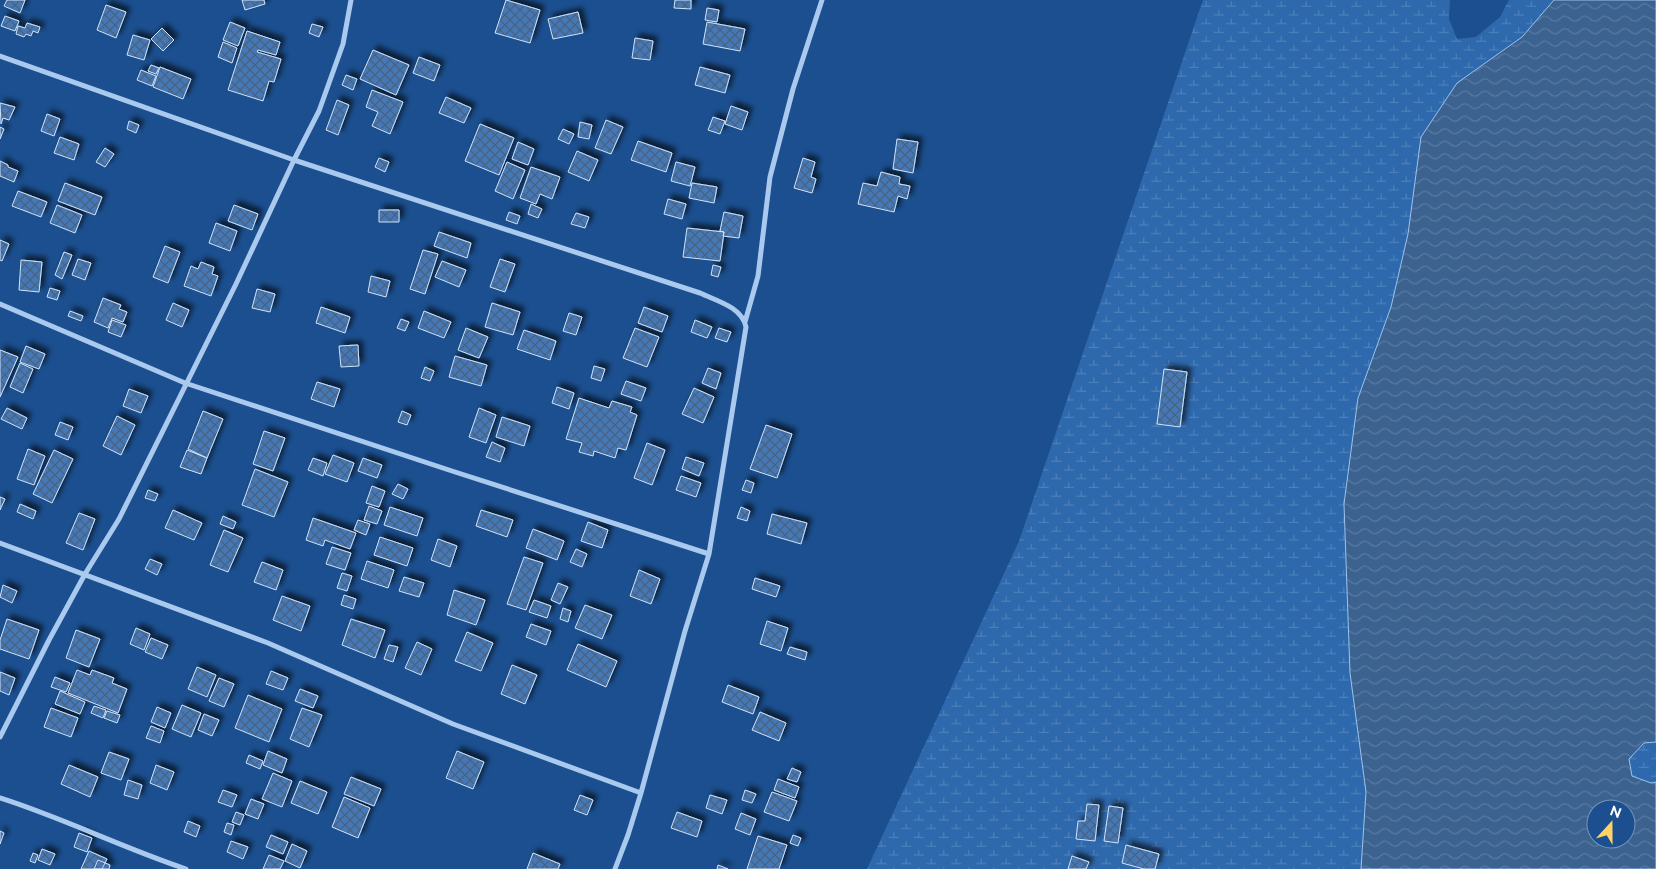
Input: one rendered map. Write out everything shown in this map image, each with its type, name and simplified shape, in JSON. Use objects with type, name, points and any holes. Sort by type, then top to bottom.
[{"type":"street","points":[[0,737],[85,574],[119,519],[185,383],[236,284],[319,111],[343,44],[351,0]]},
{"type":"street","points":[[745,322],[758,276],[770,177],[793,89],[822,0]]},
{"type":"street","points":[[0,56],[294,160],[700,293],[731,307],[741,315],[746,328],[708,554],[641,793],[615,869]]},
{"type":"street","points":[[0,304],[185,383],[708,554]]},
{"type":"street","points":[[0,543],[268,643],[453,724],[641,793]]},
{"type":"street","points":[[0,798],[26,806],[186,869]]},
{"type":"green space","points":[[1203,0],[1450,0],[1449,19],[1457,39],[1476,37],[1500,17],[1509,0],[1554,0],[1522,37],[1457,83],[1408,234],[1391,307],[1358,398],[1344,504],[1350,673],[1366,792],[1361,869],[867,869],[1019,541]]},
{"type":"green space","points":[[1656,742],[1656,782],[1651,783],[1632,776],[1629,758],[1644,743]]},
{"type":"water","points":[[1554,0],[1656,0],[1656,742],[1644,743],[1629,759],[1632,776],[1651,783],[1656,782],[1656,869],[1361,869],[1366,792],[1350,673],[1344,504],[1358,398],[1391,307],[1408,234],[1421,137],[1457,83],[1522,37]]},
{"type":"building","points":[[7,0],[25,0],[20,13],[4,6]]},
{"type":"building","points":[[242,0],[264,0],[265,4],[245,10]]},
{"type":"building","points":[[506,0],[540,10],[530,43],[495,33]]},
{"type":"building","points":[[675,0],[691,0],[691,9],[674,8]]},
{"type":"building","points":[[106,5],[126,12],[116,38],[97,30]]},
{"type":"building","points":[[707,8],[719,10],[717,22],[705,20]]},
{"type":"building","points":[[578,12],[583,33],[553,39],[548,19]]},
{"type":"building","points":[[5,16],[19,21],[15,31],[1,26]]},
{"type":"building","points":[[230,22],[245,28],[238,46],[223,40]]},
{"type":"building","points":[[707,22],[745,29],[740,51],[703,44]]},
{"type":"building","points":[[27,23],[40,27],[38,33],[33,31],[31,36],[26,34],[24,37],[16,34],[18,26],[25,28]]},
{"type":"building","points":[[312,24],[323,27],[319,37],[309,33]]},
{"type":"building","points":[[162,28],[174,40],[163,51],[151,39]]},
{"type":"building","points":[[247,31],[280,42],[276,55],[258,50],[257,52],[281,59],[274,82],[269,81],[263,101],[228,90]]},
{"type":"building","points":[[133,35],[150,40],[144,60],[127,55]]},
{"type":"building","points":[[635,38],[653,41],[650,60],[632,58]]},
{"type":"building","points":[[223,42],[237,48],[232,63],[218,57]]},
{"type":"building","points":[[373,50],[409,65],[396,95],[360,79]]},
{"type":"building","points":[[419,57],[440,65],[434,81],[413,73]]},
{"type":"building","points":[[151,65],[159,68],[156,74],[148,71]]},
{"type":"building","points":[[160,67],[191,79],[183,99],[153,87]]},
{"type":"building","points":[[700,67],[730,75],[725,93],[695,85]]},
{"type":"building","points":[[141,70],[156,76],[152,86],[137,80]]},
{"type":"building","points":[[346,75],[357,79],[353,90],[342,85]]},
{"type":"building","points":[[372,90],[403,102],[390,134],[372,126],[378,112],[366,107]]},
{"type":"building","points":[[446,97],[471,108],[464,123],[439,113]]},
{"type":"building","points":[[337,100],[349,105],[338,135],[326,130]]},
{"type":"building","points":[[0,103],[15,107],[9,120],[3,118],[1,124]]},
{"type":"building","points":[[731,106],[748,112],[742,130],[725,124]]},
{"type":"building","points":[[47,114],[60,119],[54,136],[41,131]]},
{"type":"building","points":[[713,117],[725,121],[720,134],[708,130]]},
{"type":"building","points":[[606,120],[623,127],[611,154],[595,148]]},
{"type":"building","points":[[129,121],[139,125],[136,133],[127,129]]},
{"type":"building","points":[[580,122],[592,125],[589,139],[578,137]]},
{"type":"building","points":[[480,124],[514,138],[499,175],[465,161]]},
{"type":"building","points":[[0,127],[4,129],[0,139]]},
{"type":"building","points":[[563,129],[574,134],[569,144],[558,139]]},
{"type":"building","points":[[60,137],[79,144],[74,160],[54,153]]},
{"type":"building","points":[[897,139],[918,142],[913,173],[893,169]]},
{"type":"building","points":[[638,141],[672,153],[666,172],[631,160]]},
{"type":"building","points":[[518,142],[534,149],[528,165],[512,159]]},
{"type":"building","points":[[105,148],[114,154],[105,167],[96,162]]},
{"type":"building","points":[[577,151],[598,160],[589,181],[568,172]]},
{"type":"building","points":[[379,158],[389,162],[385,172],[375,167]]},
{"type":"building","points":[[803,158],[815,162],[811,177],[816,179],[812,193],[794,188]]},
{"type":"building","points":[[0,161],[18,171],[14,182],[0,176]]},
{"type":"building","points":[[507,162],[525,170],[513,199],[495,191]]},
{"type":"building","points":[[676,162],[695,167],[690,186],[671,181]]},
{"type":"building","points":[[531,167],[560,177],[552,199],[540,194],[536,204],[520,198]]},
{"type":"building","points":[[881,172],[900,177],[899,184],[910,186],[907,199],[898,196],[894,212],[858,204],[863,183],[877,186]]},
{"type":"building","points":[[65,183],[102,197],[95,215],[58,201]]},
{"type":"building","points":[[692,183],[717,187],[714,203],[689,198]]},
{"type":"building","points":[[18,191],[47,202],[41,217],[12,206]]},
{"type":"building","points":[[668,199],[686,204],[682,219],[664,214]]},
{"type":"building","points":[[531,204],[542,209],[538,218],[528,214]]},
{"type":"building","points":[[57,205],[82,215],[75,233],[50,223]]},
{"type":"building","points":[[234,205],[258,214],[252,230],[228,221]]},
{"type":"building","points":[[379,210],[399,210],[399,222],[379,222]]},
{"type":"building","points":[[509,212],[520,216],[517,224],[506,220]]},
{"type":"building","points":[[724,212],[743,216],[739,238],[723,236],[724,232],[720,231]]},
{"type":"building","points":[[576,213],[589,217],[585,228],[571,224]]},
{"type":"building","points":[[216,223],[237,231],[230,251],[209,243]]},
{"type":"building","points":[[687,228],[724,232],[720,261],[683,257]]},
{"type":"building","points":[[439,232],[471,243],[467,258],[434,246]]},
{"type":"building","points":[[0,240],[9,244],[2,261],[0,260]]},
{"type":"building","points":[[165,246],[180,252],[168,283],[153,277]]},
{"type":"building","points":[[423,250],[438,254],[425,294],[410,289]]},
{"type":"building","points":[[64,252],[72,255],[62,279],[55,275]]},
{"type":"building","points":[[78,259],[91,263],[85,280],[72,275]]},
{"type":"building","points":[[500,259],[515,264],[505,292],[490,287]]},
{"type":"building","points":[[21,260],[42,262],[39,292],[19,290]]},
{"type":"building","points":[[442,261],[466,270],[459,287],[435,277]]},
{"type":"building","points":[[201,262],[214,267],[212,274],[218,276],[211,296],[184,286],[191,266],[198,269]]},
{"type":"building","points":[[713,265],[721,267],[718,277],[711,275]]},
{"type":"building","points":[[371,276],[390,281],[386,297],[368,292]]},
{"type":"building","points":[[50,288],[60,291],[57,300],[47,297]]},
{"type":"building","points":[[257,289],[275,294],[270,312],[252,308]]},
{"type":"building","points":[[103,298],[121,305],[119,309],[127,312],[123,322],[112,318],[108,328],[94,322]]},
{"type":"building","points":[[173,303],[189,310],[182,327],[166,320]]},
{"type":"building","points":[[492,303],[520,312],[513,335],[485,327]]},
{"type":"building","points":[[321,307],[350,317],[345,333],[316,323]]},
{"type":"building","points":[[644,307],[668,316],[662,332],[638,323]]},
{"type":"building","points":[[70,311],[83,316],[81,321],[68,316]]},
{"type":"building","points":[[424,311],[451,322],[444,338],[418,328]]},
{"type":"building","points":[[569,313],[582,317],[576,335],[563,331]]},
{"type":"building","points":[[401,319],[409,322],[405,331],[397,328]]},
{"type":"building","points":[[112,320],[126,325],[121,337],[108,332]]},
{"type":"building","points":[[695,320],[712,327],[707,338],[691,332]]},
{"type":"building","points":[[466,328],[488,337],[479,358],[458,350]]},
{"type":"building","points":[[635,328],[659,337],[647,367],[623,358]]},
{"type":"building","points":[[719,328],[731,332],[727,342],[715,338]]},
{"type":"building","points":[[524,330],[556,341],[550,360],[517,349]]},
{"type":"building","points":[[358,345],[359,366],[341,367],[339,346]]},
{"type":"building","points":[[26,346],[45,354],[39,369],[20,362]]},
{"type":"building","points":[[0,350],[18,357],[0,397]]},
{"type":"building","points":[[455,356],[487,365],[481,386],[449,377]]},
{"type":"building","points":[[20,363],[33,369],[23,393],[10,387]]},
{"type":"building","points":[[594,366],[605,369],[601,381],[591,378]]},
{"type":"building","points":[[425,367],[434,371],[430,381],[421,378]]},
{"type":"building","points":[[708,368],[721,373],[716,389],[702,383]]},
{"type":"building","points":[[1164,369],[1187,372],[1180,427],[1157,424]]},
{"type":"building","points":[[626,381],[646,388],[641,401],[621,394]]},
{"type":"building","points":[[317,382],[340,389],[334,407],[311,399]]},
{"type":"building","points":[[557,387],[574,393],[569,409],[552,403]]},
{"type":"building","points":[[694,388],[714,397],[703,423],[682,414]]},
{"type":"building","points":[[129,389],[148,396],[141,413],[123,406]]},
{"type":"building","points":[[579,398],[609,408],[612,401],[632,407],[630,412],[637,415],[626,450],[618,448],[615,458],[594,451],[593,456],[579,452],[582,443],[566,439]]},
{"type":"building","points":[[7,408],[27,418],[22,429],[1,419]]},
{"type":"building","points":[[479,408],[496,415],[486,443],[469,437]]},
{"type":"building","points":[[203,411],[223,419],[207,458],[188,449]]},
{"type":"building","points":[[402,411],[411,415],[407,425],[398,422]]},
{"type":"building","points":[[117,416],[135,425],[121,455],[103,446]]},
{"type":"building","points":[[502,417],[530,426],[524,446],[496,437]]},
{"type":"building","points":[[60,422],[73,427],[68,440],[55,435]]},
{"type":"building","points":[[766,425],[792,434],[777,478],[750,469]]},
{"type":"building","points":[[264,431],[285,438],[273,471],[253,464]]},
{"type":"building","points":[[492,442],[505,448],[500,462],[486,457]]},
{"type":"building","points":[[647,443],[665,450],[652,485],[634,478]]},
{"type":"building","points":[[28,449],[45,456],[34,485],[17,479]]},
{"type":"building","points":[[54,450],[73,459],[52,503],[33,494]]},
{"type":"building","points":[[187,450],[207,458],[201,474],[180,467]]},
{"type":"building","points":[[333,455],[354,463],[347,482],[325,474]]},
{"type":"building","points":[[686,457],[704,463],[699,476],[682,469]]},
{"type":"building","points":[[313,458],[327,463],[323,476],[308,470]]},
{"type":"building","points":[[363,458],[382,465],[377,478],[358,471]]},
{"type":"building","points":[[255,469],[288,482],[274,517],[242,505]]},
{"type":"building","points":[[681,476],[701,483],[696,497],[676,490]]},
{"type":"building","points":[[746,480],[754,483],[751,493],[742,490]]},
{"type":"building","points":[[398,484],[408,489],[403,499],[392,494]]},
{"type":"building","points":[[372,486],[385,491],[379,507],[366,503]]},
{"type":"building","points":[[148,490],[158,494],[155,501],[145,498]]},
{"type":"building","points":[[0,497],[5,499],[0,510]]},
{"type":"building","points":[[20,504],[36,511],[33,519],[17,512]]},
{"type":"building","points":[[369,506],[382,511],[377,524],[364,520]]},
{"type":"building","points":[[390,507],[423,518],[417,536],[384,525]]},
{"type":"building","points":[[741,507],[750,511],[747,521],[737,518]]},
{"type":"building","points":[[173,510],[202,523],[194,540],[165,528]]},
{"type":"building","points":[[481,510],[513,520],[507,537],[476,526]]},
{"type":"building","points":[[79,513],[95,519],[83,550],[66,543]]},
{"type":"building","points":[[772,514],[807,523],[801,544],[767,534]]},
{"type":"building","points":[[223,516],[236,522],[233,529],[220,524]]},
{"type":"building","points":[[313,518],[356,533],[350,549],[325,540],[323,546],[306,540]]},
{"type":"building","points":[[358,520],[370,524],[366,535],[354,530]]},
{"type":"building","points":[[588,522],[608,530],[602,548],[581,541]]},
{"type":"building","points":[[533,529],[564,541],[557,560],[526,548]]},
{"type":"building","points":[[224,530],[243,538],[228,572],[210,565]]},
{"type":"building","points":[[380,537],[413,548],[407,566],[374,555]]},
{"type":"building","points":[[438,539],[457,546],[450,567],[431,560]]},
{"type":"building","points":[[332,547],[351,553],[345,570],[326,564]]},
{"type":"building","points":[[576,549],[587,554],[582,567],[570,562]]},
{"type":"building","points":[[524,557],[543,563],[526,610],[507,604]]},
{"type":"building","points":[[150,559],[162,564],[157,575],[145,569]]},
{"type":"building","points":[[367,561],[394,570],[388,588],[361,579]]},
{"type":"building","points":[[262,562],[283,570],[276,590],[254,582]]},
{"type":"building","points":[[639,570],[660,579],[651,604],[630,596]]},
{"type":"building","points":[[342,573],[352,576],[347,591],[337,588]]},
{"type":"building","points":[[404,577],[424,583],[419,597],[399,591]]},
{"type":"building","points":[[755,578],[780,586],[776,597],[752,589]]},
{"type":"building","points":[[558,583],[568,587],[560,604],[551,600]]},
{"type":"building","points":[[3,585],[17,591],[12,603],[0,597]]},
{"type":"building","points":[[454,590],[485,600],[476,625],[447,615]]},
{"type":"building","points":[[344,595],[356,599],[353,609],[341,605]]},
{"type":"building","points":[[282,596],[310,606],[301,631],[273,620]]},
{"type":"building","points":[[534,600],[551,606],[547,618],[529,612]]},
{"type":"building","points":[[585,605],[612,615],[602,639],[575,628]]},
{"type":"building","points":[[563,608],[571,611],[568,622],[560,619]]},
{"type":"building","points":[[7,619],[39,630],[29,659],[0,649],[0,640]]},
{"type":"building","points":[[351,619],[385,630],[375,658],[342,645]]},
{"type":"building","points":[[767,621],[788,628],[781,651],[760,644]]},
{"type":"building","points":[[531,624],[551,631],[546,645],[526,637]]},
{"type":"building","points":[[136,628],[150,634],[144,650],[130,644]]},
{"type":"building","points":[[76,630],[100,639],[89,667],[66,658]]},
{"type":"building","points":[[467,632],[493,643],[481,671],[455,661]]},
{"type":"building","points":[[151,638],[168,645],[162,659],[145,652]]},
{"type":"building","points":[[417,642],[432,649],[421,675],[405,668]]},
{"type":"building","points":[[578,644],[617,661],[606,687],[567,670]]},
{"type":"building","points":[[389,645],[398,647],[393,662],[384,659]]},
{"type":"building","points":[[790,647],[807,652],[805,660],[787,654]]},
{"type":"building","points":[[512,665],[537,675],[525,704],[501,694]]},
{"type":"building","points":[[197,667],[216,675],[207,697],[188,689]]},
{"type":"building","points":[[77,670],[90,675],[92,670],[114,678],[112,683],[127,689],[118,713],[68,693]]},
{"type":"building","points":[[271,671],[288,678],[283,690],[266,684]]},
{"type":"building","points":[[0,672],[15,678],[9,695],[0,691]]},
{"type":"building","points":[[55,677],[70,683],[66,692],[51,687]]},
{"type":"building","points":[[219,678],[234,684],[224,707],[209,701]]},
{"type":"building","points":[[728,685],[759,697],[753,714],[722,702]]},
{"type":"building","points":[[300,689],[318,696],[313,708],[295,701]]},
{"type":"building","points":[[60,691],[85,702],[80,714],[55,704]]},
{"type":"building","points":[[248,695],[282,709],[269,742],[235,728]]},
{"type":"building","points":[[182,705],[201,713],[191,737],[172,729]]},
{"type":"building","points":[[94,706],[106,710],[103,718],[91,713]]},
{"type":"building","points":[[157,707],[171,713],[165,728],[151,722]]},
{"type":"building","points":[[51,708],[78,718],[71,737],[44,727]]},
{"type":"building","points":[[302,708],[322,715],[309,747],[290,739]]},
{"type":"building","points":[[107,711],[120,715],[117,723],[104,718]]},
{"type":"building","points":[[760,712],[786,723],[779,741],[752,730]]},
{"type":"building","points":[[204,714],[219,720],[212,736],[198,730]]},
{"type":"building","points":[[151,726],[164,731],[160,743],[146,738]]},
{"type":"building","points":[[268,751],[287,759],[282,773],[263,765]]},
{"type":"building","points":[[457,751],[484,762],[473,789],[446,778]]},
{"type":"building","points":[[109,752],[129,759],[121,780],[101,773]]},
{"type":"building","points":[[249,755],[263,761],[260,769],[246,763]]},
{"type":"building","points":[[69,765],[98,777],[90,797],[61,784]]},
{"type":"building","points":[[156,765],[174,772],[167,790],[150,783]]},
{"type":"building","points":[[792,768],[801,772],[797,782],[787,779]]},
{"type":"building","points":[[273,773],[292,781],[282,807],[262,799]]},
{"type":"building","points":[[351,777],[381,789],[374,806],[344,794]]},
{"type":"building","points":[[778,779],[799,787],[795,798],[774,790]]},
{"type":"building","points":[[128,780],[142,785],[138,799],[124,795]]},
{"type":"building","points":[[300,781],[327,792],[318,814],[291,803]]},
{"type":"building","points":[[223,790],[237,795],[232,807],[218,802]]},
{"type":"building","points":[[745,790],[756,794],[752,803],[742,800]]},
{"type":"building","points":[[772,792],[797,801],[789,821],[764,812]]},
{"type":"building","points":[[580,795],[593,800],[587,815],[574,810]]},
{"type":"building","points":[[710,795],[727,800],[722,814],[706,808]]},
{"type":"building","points":[[344,797],[370,808],[358,838],[332,827]]},
{"type":"building","points":[[251,799],[264,804],[258,819],[245,814]]},
{"type":"building","points":[[1087,804],[1099,805],[1095,841],[1076,839],[1078,821],[1085,821]]},
{"type":"building","points":[[1109,806],[1123,808],[1118,843],[1104,841]]},
{"type":"building","points":[[236,812],[244,815],[240,825],[232,822]]},
{"type":"building","points":[[677,812],[702,821],[697,837],[671,828]]},
{"type":"building","points":[[741,813],[756,819],[750,835],[735,829]]},
{"type":"building","points":[[188,821],[200,826],[196,837],[184,832]]},
{"type":"building","points":[[227,823],[234,825],[231,835],[224,832]]},
{"type":"building","points":[[0,831],[4,833],[0,844]]},
{"type":"building","points":[[79,833],[92,838],[87,852],[74,847]]},
{"type":"building","points":[[271,835],[288,842],[283,854],[266,847]]},
{"type":"building","points":[[793,835],[801,838],[798,846],[790,843]]},
{"type":"building","points":[[758,836],[787,845],[779,869],[747,869]]},
{"type":"building","points":[[231,841],[248,847],[243,859],[227,852]]},
{"type":"building","points":[[292,844],[307,851],[300,868],[285,861]]},
{"type":"building","points":[[1126,845],[1159,854],[1155,869],[1144,869],[1122,863]]},
{"type":"building","points":[[42,849],[55,854],[50,865],[38,860]]},
{"type":"building","points":[[89,851],[107,859],[102,869],[81,869]]},
{"type":"building","points":[[33,853],[38,855],[35,863],[30,861]]},
{"type":"building","points":[[533,853],[560,864],[558,869],[527,869]]},
{"type":"building","points":[[269,855],[284,861],[280,869],[263,869]]},
{"type":"building","points":[[1072,856],[1089,862],[1086,869],[1068,869]]},
{"type":"building","points":[[98,860],[110,865],[109,869],[94,869]]},
{"type":"building","points":[[718,865],[728,869],[717,869]]}]
